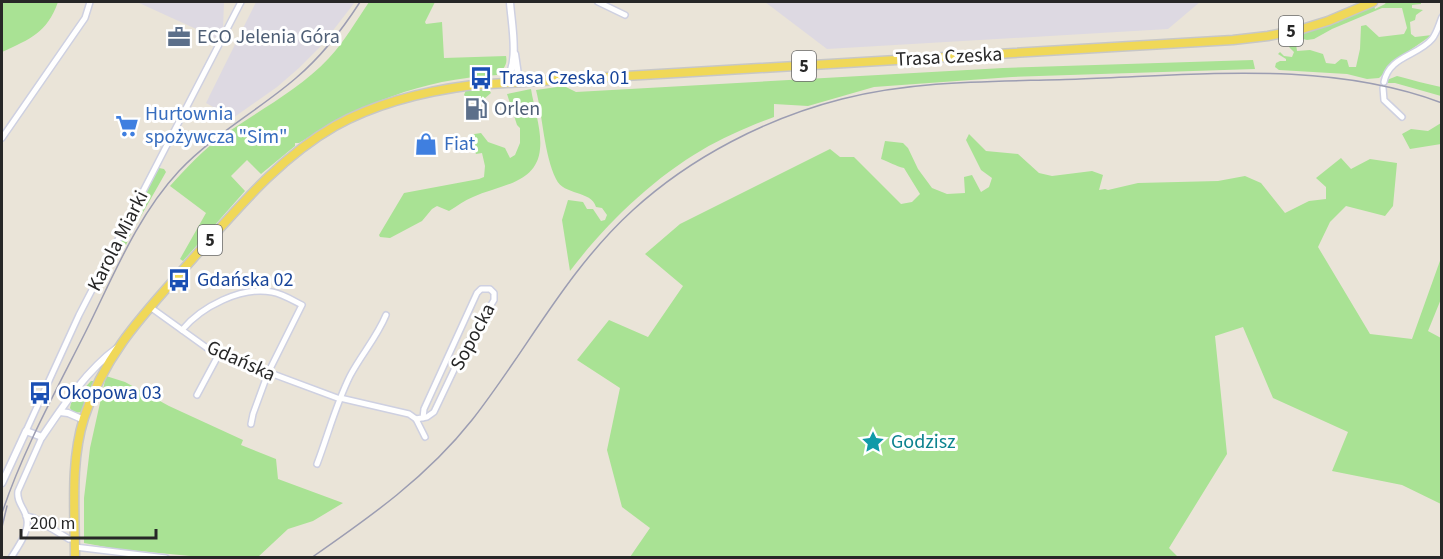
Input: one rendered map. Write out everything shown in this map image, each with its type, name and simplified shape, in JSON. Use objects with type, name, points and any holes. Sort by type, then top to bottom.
[{"type":"main road","name":"Trasa Czeska","points":[[519,82],[1240,40],[1302,29],[1373,2]]},
{"type":"main road","name":"5","points":[[84,420],[92,396],[117,348],[150,307],[235,212],[292,155],[322,134],[359,115],[410,97],[449,88],[519,82]]},
{"type":"main road","points":[[75,558],[75,471],[84,420]]},
{"type":"street","points":[[2,138],[85,18],[90,2]]},
{"type":"street","name":"Karola Miarki","points":[[2,483],[79,315],[241,2]]},
{"type":"street","points":[[510,2],[512,66],[514,78],[519,82]]},
{"type":"street","points":[[598,2],[625,15]]},
{"type":"street","points":[[1402,117],[1384,100],[1383,85],[1387,73],[1398,60],[1430,41],[1436,34],[1442,17]]},
{"type":"street","points":[[513,51],[519,82]]},
{"type":"street","points":[[500,83],[508,79],[512,66]]},
{"type":"street","name":"Sopocka","points":[[480,289],[490,289],[494,293],[494,298],[485,316],[463,351],[434,412],[423,418],[424,409],[477,293],[480,289]]},
{"type":"street","points":[[182,330],[203,312],[237,295],[272,292],[302,305],[268,373],[251,424]]},
{"type":"street","name":"Gdańska","points":[[150,307],[219,354],[340,398],[400,411],[416,419]]},
{"type":"street","points":[[317,464],[350,375],[386,315]]},
{"type":"street","points":[[11,558],[27,524],[17,496],[42,437],[94,370],[117,348]]},
{"type":"street","points":[[197,395],[219,354]]},
{"type":"street","points":[[60,412],[84,420]]},
{"type":"street","points":[[423,418],[416,419],[425,437]]},
{"type":"street","points":[[26,431],[42,437]]},
{"type":"street","points":[[26,516],[34,518],[75,543],[166,558]]},
{"type":"shaded area","points":[[137,2],[224,2],[223,29],[218,39]]},
{"type":"shaded area","points":[[256,2],[355,2],[321,46],[299,68],[277,87],[233,118],[206,103]]},
{"type":"shaded area","points":[[765,2],[1200,2],[1168,29],[827,49]]},
{"type":"green space","points":[[2,2],[58,2],[54,13],[43,28],[29,39],[2,52]]},
{"type":"green space","points":[[369,2],[435,2],[425,22],[426,24],[442,22],[444,58],[506,56],[506,65],[497,75],[442,82],[417,88],[370,105],[299,143],[295,143],[295,146],[261,174],[247,160],[231,176],[245,191],[183,261],[180,259],[206,213],[170,186],[195,159],[217,140],[292,90],[329,58]]},
{"type":"green space","points":[[1386,2],[1421,2],[1421,4],[1412,5],[1412,8],[1423,10],[1416,15],[1415,20],[1410,22],[1411,34],[1415,37],[1432,35],[1403,55],[1379,78],[1367,79],[1347,74],[1279,70],[1275,67],[1276,63],[1286,61],[1278,54],[1280,52],[1284,56],[1292,57],[1294,52],[1289,47],[1291,43],[1296,44],[1297,51],[1310,50],[1323,54],[1326,63],[1335,64],[1341,59],[1347,60],[1349,67],[1356,67],[1361,26],[1366,25],[1379,37],[1404,34],[1407,28],[1402,8],[1382,8],[1314,39],[1307,40],[1291,36],[1339,22],[1374,5],[1375,9]]},
{"type":"green space","points":[[1253,60],[1255,69],[1012,77],[874,87],[808,106],[774,104],[774,117],[710,145],[647,189],[598,237],[570,271],[562,220],[568,200],[583,202],[587,209],[593,209],[601,221],[605,220],[607,215],[589,198],[565,188],[556,179],[546,147],[536,90],[564,86],[576,92],[1003,68]]},
{"type":"green space","points":[[1397,76],[1441,87],[1441,96],[1388,83],[1387,80]]},
{"type":"green space","points":[[488,88],[491,93],[484,99],[469,100],[464,95],[466,90]]},
{"type":"green space","points":[[531,89],[540,142],[537,161],[532,170],[515,182],[470,198],[449,211],[437,206],[422,221],[390,238],[380,237],[379,235],[404,193],[484,177],[485,166],[482,153],[476,154],[468,135],[481,133],[488,142],[505,148],[510,158],[515,155],[520,143],[520,128],[507,94]]},
{"type":"green space","points":[[1441,123],[1441,144],[1410,149],[1402,134],[1411,129],[1428,131]]},
{"type":"green space","points":[[969,134],[986,151],[1018,154],[1039,173],[1052,176],[1092,171],[1103,175],[1099,190],[1138,183],[1218,181],[1245,176],[1261,183],[1285,213],[1309,201],[1326,199],[1326,187],[1316,178],[1341,158],[1351,169],[1370,159],[1397,163],[1393,206],[1385,216],[1346,206],[1330,222],[1318,247],[1370,334],[1412,339],[1441,258],[1441,299],[1428,331],[1441,338],[1441,504],[1402,485],[1332,471],[1348,432],[1273,398],[1243,327],[1215,336],[1227,454],[1169,548],[1178,557],[630,557],[650,528],[622,507],[607,450],[620,388],[577,360],[609,320],[648,337],[683,286],[645,254],[680,224],[830,149],[840,157],[854,157],[901,204],[912,202],[920,194],[904,168],[881,159],[885,141],[903,143],[908,148],[918,169],[932,188],[947,194],[965,193],[964,177],[972,175],[981,192],[989,187],[992,178],[981,170],[966,140]]},
{"type":"green space","points":[[159,168],[166,172],[137,223],[130,225],[133,228],[126,245],[120,242]]},
{"type":"green space","points":[[106,376],[125,382],[169,406],[243,440],[241,445],[276,459],[278,479],[343,503],[313,521],[288,529],[258,557],[201,557],[117,549],[84,543],[84,498],[90,448]]},
{"type":"green space","points":[[91,381],[93,384],[82,412],[73,413],[70,408],[71,403]]},
{"type":"railway","points":[[2,513],[41,421],[127,248],[151,207],[179,171],[193,158],[282,90],[314,61],[339,33],[360,2]]},
{"type":"railway","points":[[311,558],[397,495],[455,441],[587,259],[633,210],[680,173],[758,128],[814,107],[871,93],[901,88],[991,81],[1217,73],[1309,75],[1398,89],[1442,103]]},
{"type":"railway","points":[[2,527],[7,506]]},
{"type":"place","name":"ECO Jelenia Góra","points":[[179,37]]},
{"type":"place","name":"Trasa Czeska 01","points":[[481,78]]},
{"type":"place","name":"Orlen","points":[[476,109]]},
{"type":"place","name":"Hurtownia spożywcza \"Sim\"","points":[[127,126]]},
{"type":"place","name":"Fiat","points":[[426,144]]},
{"type":"place","name":"Gdańska 02","points":[[179,280]]},
{"type":"place","name":"Okopowa 03","points":[[40,393]]},
{"type":"place","name":"Godzisz","points":[[873,442]]}]
